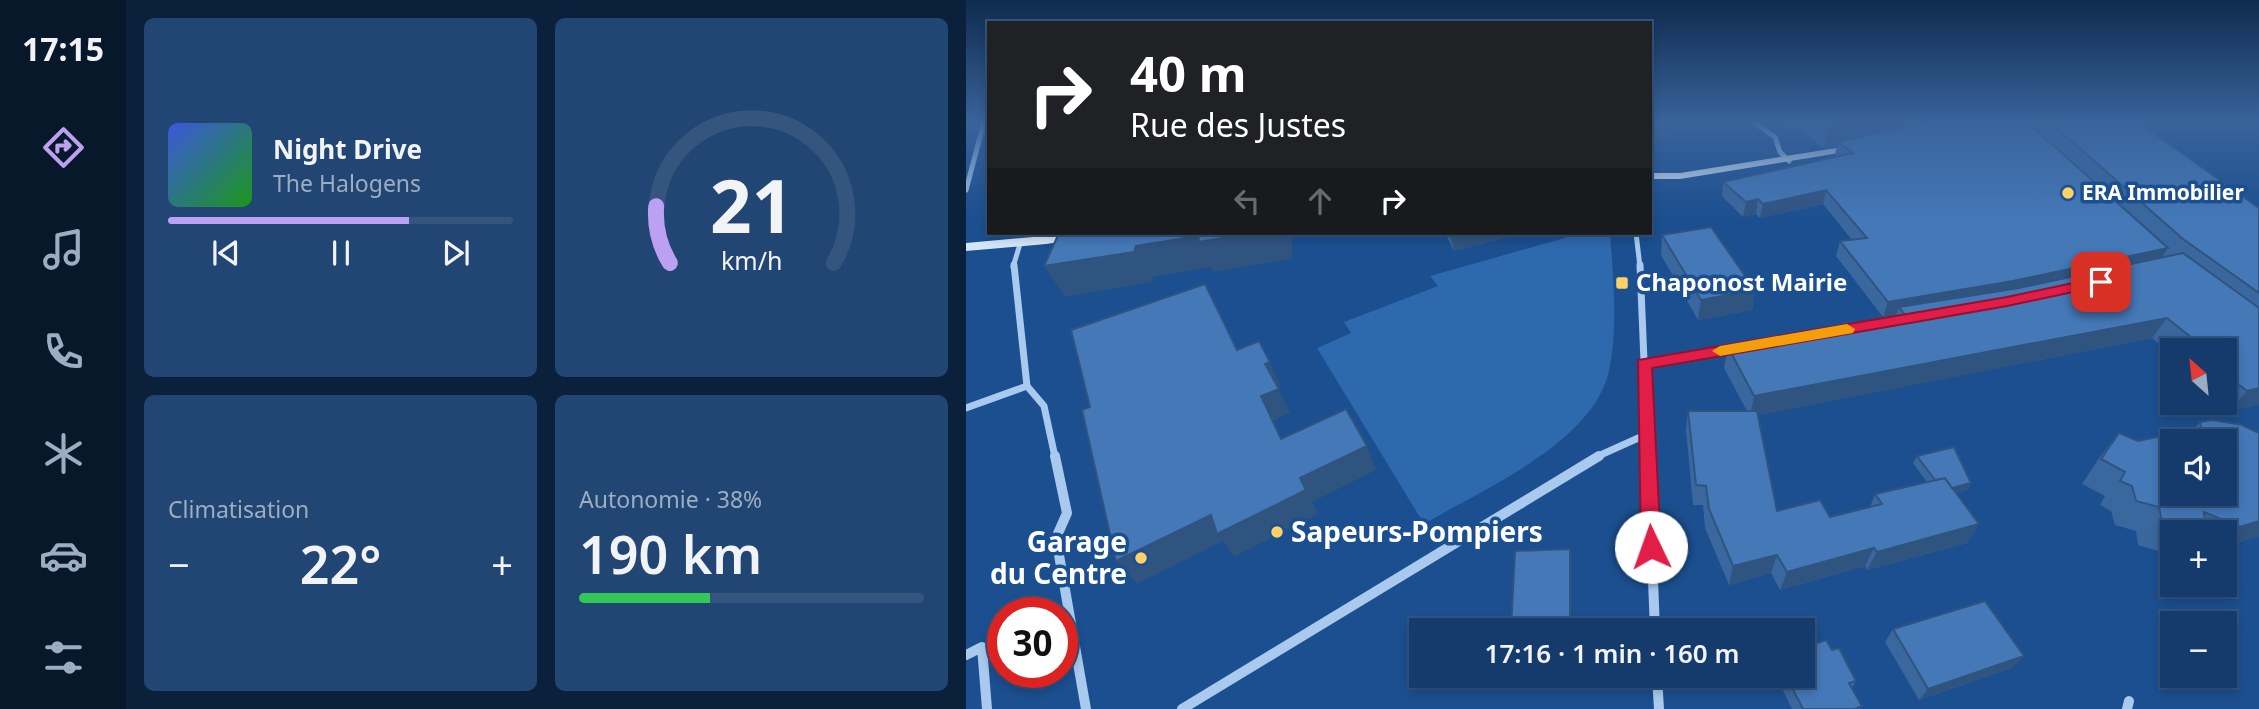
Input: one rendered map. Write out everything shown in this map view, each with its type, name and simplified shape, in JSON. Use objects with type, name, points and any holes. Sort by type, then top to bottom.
[{"type":"main road","points":[[1652,176],[1680,176],[1819,155]]},
{"type":"main road","points":[[966,247],[1020,244],[1085,235]]},
{"type":"street","points":[[966,190],[975,155]]},
{"type":"street","points":[[1783,155],[1789,161]]},
{"type":"street","points":[[1636,235],[1642,287],[1645,435],[1654,618]]},
{"type":"street","points":[[1020,244],[1013,267],[1027,386],[1044,406],[1067,513],[1056,538],[1086,709]]},
{"type":"street","points":[[1644,364],[1742,347]]},
{"type":"street","points":[[966,408],[1027,386]]},
{"type":"street","points":[[1182,709],[1603,453],[1645,435]]},
{"type":"street","points":[[966,654],[982,647],[987,709]]},
{"type":"street","points":[[1658,688],[1659,709]]},
{"type":"shaded area","points":[[1575,235],[1610,235],[1614,333],[1610,366],[1601,393],[1584,417],[1561,440],[1535,460],[1424,524],[1317,348],[1351,333],[1344,322],[1438,286],[1430,276]]},
{"type":"building","points":[[1844,155],[2064,155],[2168,248],[2013,281],[1888,302],[1840,241],[1867,238],[1826,190],[1763,204],[1758,199],[1746,202],[1723,182]]},
{"type":"building","points":[[2088,155],[2185,155],[2259,208],[2259,293],[2183,239]]},
{"type":"building","points":[[1711,227],[1755,290],[1701,300],[1662,235]]},
{"type":"building","points":[[1058,235],[1242,235],[1198,242],[1199,236],[1136,246],[1134,252],[1044,266]]},
{"type":"building","points":[[2183,253],[2259,308],[2259,388],[2247,391],[2237,383],[2237,338],[2192,338],[2167,318],[1754,396],[1728,347],[1905,315],[1899,307],[2019,288]]},
{"type":"building","points":[[1205,284],[1237,350],[1259,341],[1270,362],[1265,364],[1279,389],[1261,396],[1281,439],[1346,409],[1367,446],[1300,478],[1306,490],[1217,534],[1211,515],[1116,561],[1082,410],[1090,407],[1071,330]]},
{"type":"building","points":[[1688,411],[1757,411],[1777,511],[1820,500],[1830,517],[1882,504],[1875,494],[1945,478],[1979,524],[1877,552],[1874,548],[1787,572],[1777,555],[1733,566],[1709,509],[1706,486],[1696,485]]},
{"type":"building","points":[[2213,420],[2242,425],[2259,433],[2259,521],[2240,527],[2237,526],[2237,520],[2223,520],[2204,512],[2205,520],[2162,520],[2159,507],[2136,501],[2132,486],[2120,481],[2125,472],[2101,459],[2119,433],[2138,441],[2160,436],[2160,506],[2237,506],[2237,429],[2196,429],[2201,428],[2200,422]]},
{"type":"building","points":[[1954,447],[1971,483],[1952,488],[1945,478],[1935,480],[1917,456]]},
{"type":"building","points":[[1570,549],[1570,618],[1512,618],[1515,551]]},
{"type":"building","points":[[1985,601],[2024,656],[1928,689],[1893,629]]},
{"type":"building","points":[[1826,640],[1832,650],[1839,648],[1856,681],[1849,683],[1862,706],[1855,709],[1803,709],[1792,688],[1815,688],[1815,644]]},
{"type":"slow traffic","points":[[1720,351],[1847,329]]},
{"type":"place","name":"ERA Immobilier","points":[[2068,193]]},
{"type":"place","name":"Chaponost Mairie","points":[[1622,283]]},
{"type":"place","name":"Sapeurs-Pompiers","points":[[1277,532]]},
{"type":"place","name":"Garage du Centre","points":[[1141,558]]},
{"type":"route","points":[[1651,547],[1644,364],[2007,302],[2101,282]]}]
